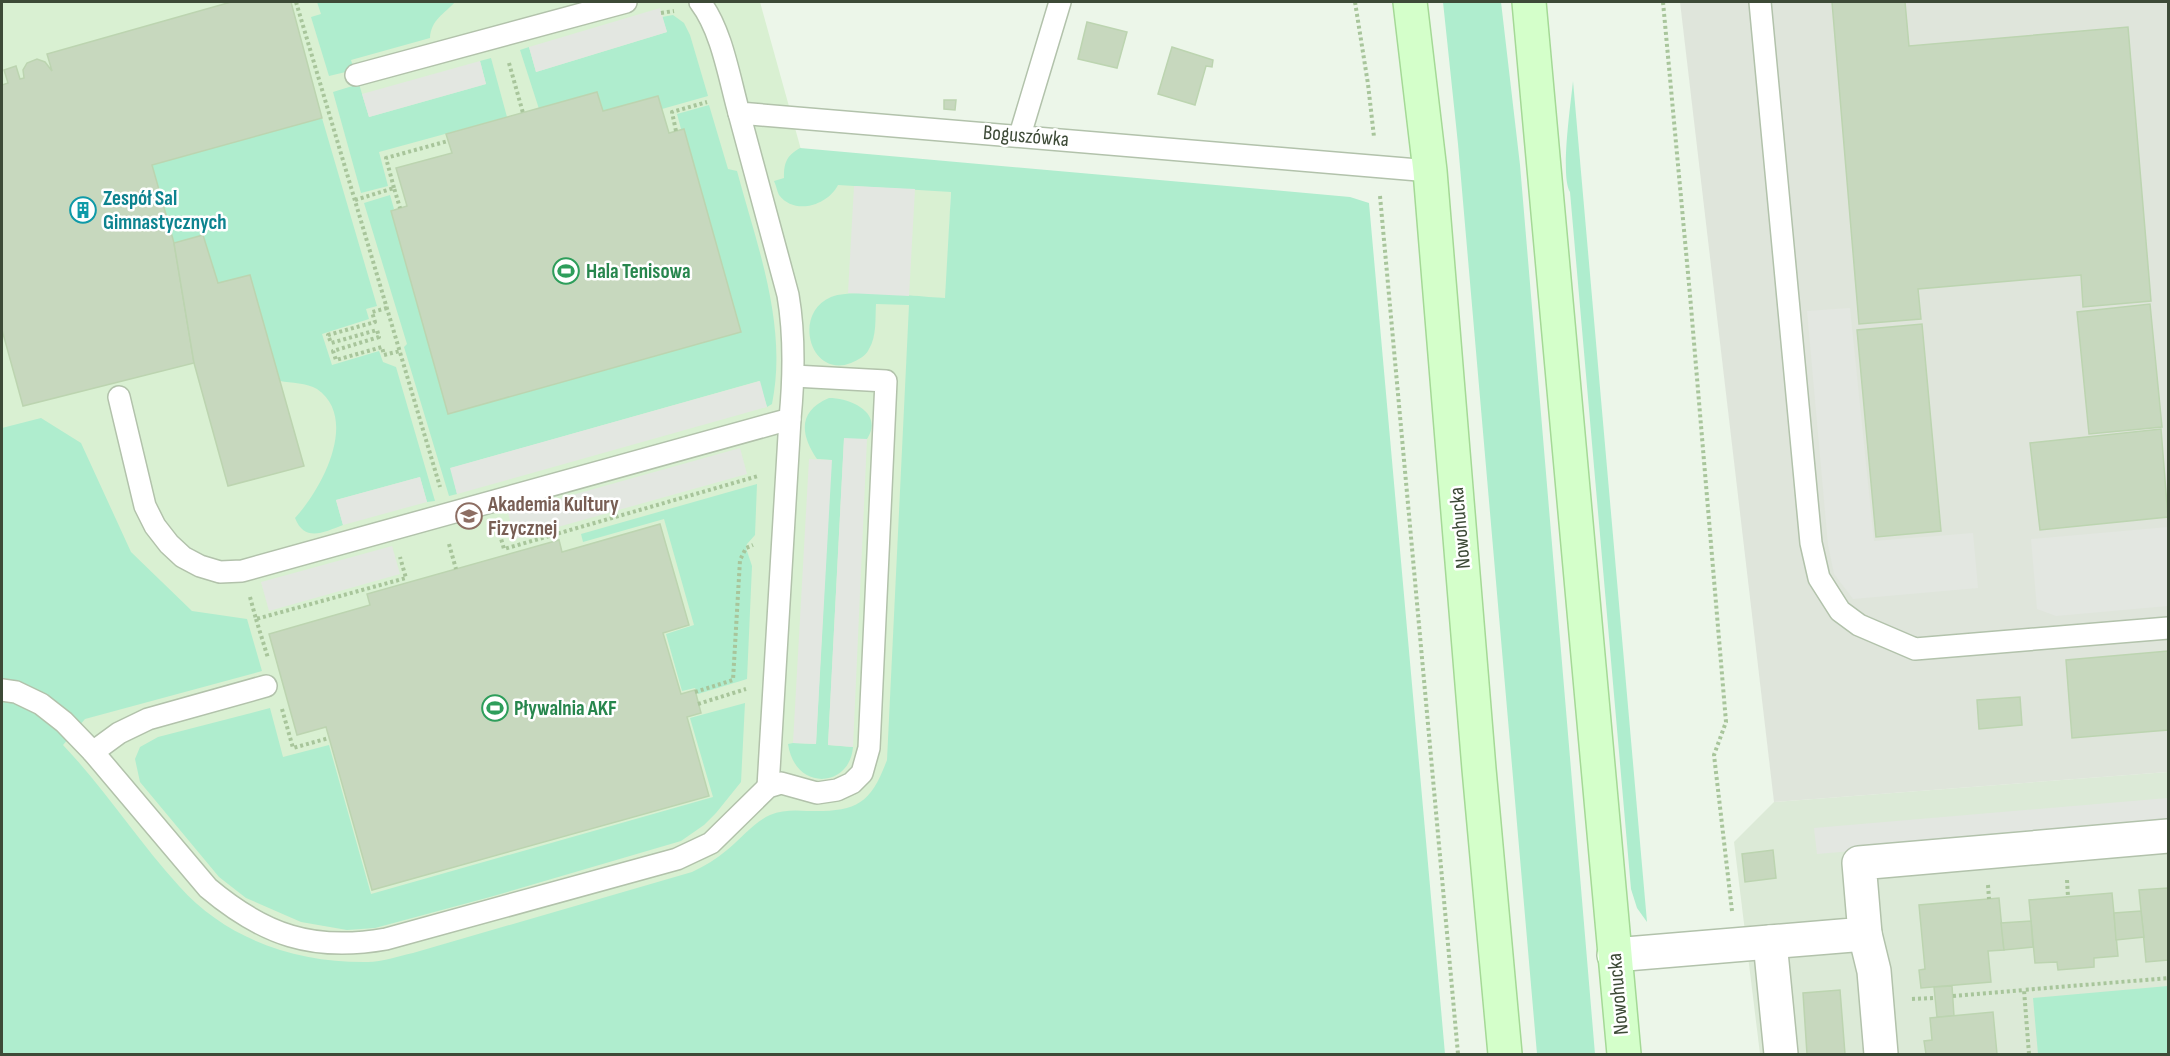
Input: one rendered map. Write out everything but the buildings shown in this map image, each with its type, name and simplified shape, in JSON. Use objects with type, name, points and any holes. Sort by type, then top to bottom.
[{"type":"main road","name":"Nowohucka","points":[[1410,2],[1430,171],[1505,1054]]},
{"type":"main road","name":"Nowohucka","points":[[1529,2],[1623,1054]]},
{"type":"street","points":[[1881,1054],[1874,971],[1865,934],[1859,863],[2169,836]]},
{"type":"street","points":[[1614,955],[1865,934]]},
{"type":"street","points":[[1770,942],[1781,1054]]},
{"type":"lane","points":[[356,75],[626,2]]},
{"type":"lane","points":[[700,2],[708,12],[714,27],[739,113],[788,295],[792,320],[794,376],[768,787]]},
{"type":"lane","points":[[1020,135],[1060,2]]},
{"type":"lane","points":[[1760,2],[1811,543],[1819,578],[1840,611],[1859,625],[1915,649],[2169,628]]},
{"type":"lane","name":"Boguszówka","points":[[739,113],[1430,171]]},
{"type":"lane","points":[[2,690],[16,692],[41,704],[64,722],[93,752],[208,888],[229,905],[258,923],[285,935],[330,944],[358,944],[386,939],[677,860],[711,843],[768,787],[781,783],[817,793],[837,790],[852,783],[862,773],[869,748],[886,381],[794,376]]},
{"type":"lane","points":[[119,397],[146,506],[155,526],[183,557],[200,566],[220,572],[242,571],[790,419]]},
{"type":"lane","points":[[93,752],[119,733],[148,719],[266,686]]},
{"type":"path","points":[[296,2],[448,514],[447,536],[456,569]]},
{"type":"path","points":[[1355,2],[1368,84],[1377,167],[1458,1054]]},
{"type":"path","points":[[1663,2],[1726,722],[1714,755],[1736,945]]},
{"type":"path","points":[[676,131],[672,112],[713,100]]},
{"type":"path","points":[[400,208],[386,158],[448,141]]},
{"type":"path","points":[[355,200],[394,188]]},
{"type":"path","points":[[387,308],[372,312],[375,322],[328,335],[331,343],[377,330],[379,338],[333,351],[336,360],[382,347],[384,355],[400,351]]},
{"type":"path","points":[[496,522],[504,549],[763,474]]},
{"type":"path","points":[[695,692],[733,680],[740,560],[746,549],[754,543],[753,553]]},
{"type":"path","points":[[256,619],[406,578],[398,550]]},
{"type":"path","points":[[242,571],[264,647]]},
{"type":"path","points":[[698,704],[752,687]]},
{"type":"path","points":[[280,704],[293,748],[329,738]]},
{"type":"path","points":[[1953,996],[2169,978]]},
{"type":"path","points":[[2024,990],[2029,1054]]},
{"type":"shaded area","name":"Akademia Kultury Fizycznej","points":[[2,2],[760,2],[805,164],[951,191],[924,824],[199,1017],[2,725]]},
{"type":"shaded area","points":[[317,2],[455,2],[435,22],[430,38],[351,60],[354,70],[329,76],[311,17],[321,14]]},
{"type":"shaded area","points":[[1443,2],[1501,2],[1520,165],[1595,1054],[1537,1054],[1458,144]]},
{"type":"shaded area","points":[[1680,2],[2168,2],[2168,772],[1774,802]]},
{"type":"shaded area","points":[[660,8],[667,32],[536,72],[529,47]]},
{"type":"shaded area","points":[[673,15],[684,23],[690,35],[708,96],[662,109],[658,96],[603,111],[597,92],[539,109],[520,50],[529,47],[536,72],[667,32],[662,17]]},
{"type":"shaded area","points":[[491,58],[507,117],[379,152],[388,186],[361,193],[333,92],[359,84],[369,117],[486,84],[480,61]]},
{"type":"shaded area","points":[[480,61],[486,84],[369,117],[362,94]]},
{"type":"shaded area","points":[[1573,81],[1647,922],[1637,908],[1631,889],[1570,192],[1567,184],[1567,139]]},
{"type":"shaded area","points":[[709,105],[728,169],[737,171],[768,286],[776,345],[776,374],[772,404],[767,407],[759,381],[451,468],[457,494],[449,496],[404,347],[407,344],[364,203],[390,195],[394,209],[391,211],[448,414],[741,332],[684,129],[681,129],[677,114]]},
{"type":"shaded area","points":[[322,118],[377,306],[366,309],[369,319],[322,334],[332,365],[379,351],[383,362],[396,367],[435,501],[427,502],[420,477],[336,500],[343,525],[316,534],[304,531],[295,518],[325,473],[332,454],[336,436],[335,418],[329,402],[313,387],[280,381],[250,275],[218,283],[203,235],[174,243],[152,165]]},
{"type":"shaded area","points":[[800,148],[1350,197],[1369,203],[1445,1054],[2,1054],[2,428],[41,418],[81,443],[131,552],[192,611],[247,619],[262,671],[85,719],[63,745],[164,869],[198,905],[219,921],[265,945],[290,953],[341,961],[373,962],[390,959],[692,872],[719,856],[753,826],[770,815],[789,811],[837,810],[859,803],[867,797],[874,788],[887,760],[909,305],[876,304],[872,344],[864,356],[851,363],[837,365],[825,362],[816,353],[809,329],[812,316],[819,305],[841,294],[870,293],[945,298],[951,192],[838,185],[827,198],[819,202],[811,205],[794,205],[779,195],[774,181],[784,178],[787,160]]},
{"type":"shaded area","points":[[854,186],[915,189],[909,296],[848,293]]},
{"type":"shaded area","points":[[1850,308],[1874,541],[1973,533],[1978,588],[1853,599],[1834,574],[1828,545],[1807,311]]},
{"type":"shaded area","points":[[760,381],[767,407],[457,494],[450,468]]},
{"type":"shaded area","points":[[829,398],[847,401],[863,409],[871,422],[871,430],[867,439],[844,439],[828,745],[853,747],[850,761],[843,771],[833,777],[822,779],[811,777],[801,770],[793,760],[788,744],[816,744],[831,460],[817,459],[807,441],[805,424],[812,410]]},
{"type":"shaded area","points":[[844,438],[867,439],[853,747],[828,745]]},
{"type":"shaded area","points":[[740,448],[747,474],[515,539],[508,513]]},
{"type":"shaded area","points":[[809,459],[832,460],[816,744],[793,743]]},
{"type":"shaded area","points":[[420,477],[427,502],[343,525],[336,500]]},
{"type":"shaded area","points":[[757,484],[755,535],[746,548],[752,566],[747,679],[698,694],[695,688],[682,691],[666,634],[694,625],[664,519],[583,542],[581,534]]},
{"type":"shaded area","points":[[2168,527],[2168,606],[2056,616],[2037,609],[2031,539]]},
{"type":"shaded area","points":[[392,546],[400,574],[269,611],[261,582]]},
{"type":"shaded area","points":[[745,703],[741,782],[704,825],[681,841],[375,928],[347,930],[301,922],[246,898],[219,877],[140,782],[135,759],[140,747],[158,737],[270,708],[283,757],[329,745],[371,894],[713,797],[690,718]]},
{"type":"shaded area","points":[[2168,772],[2168,1054],[1760,1054],[1734,842],[1774,802]]},
{"type":"shaded area","points":[[2168,798],[2168,824],[1817,854],[1814,828]]},
{"type":"shaded area","points":[[2168,986],[2168,1054],[2038,1054],[2033,998]]},
{"type":"place","name":"Zespół Sal Gimnastycznych","points":[[83,210]]},
{"type":"place","name":"Hala Tenisowa","points":[[566,271]]},
{"type":"place","name":"Akademia Kultury Fizycznej","points":[[469,516]]},
{"type":"place","name":"Pływalnia AKF","points":[[495,708]]}]
